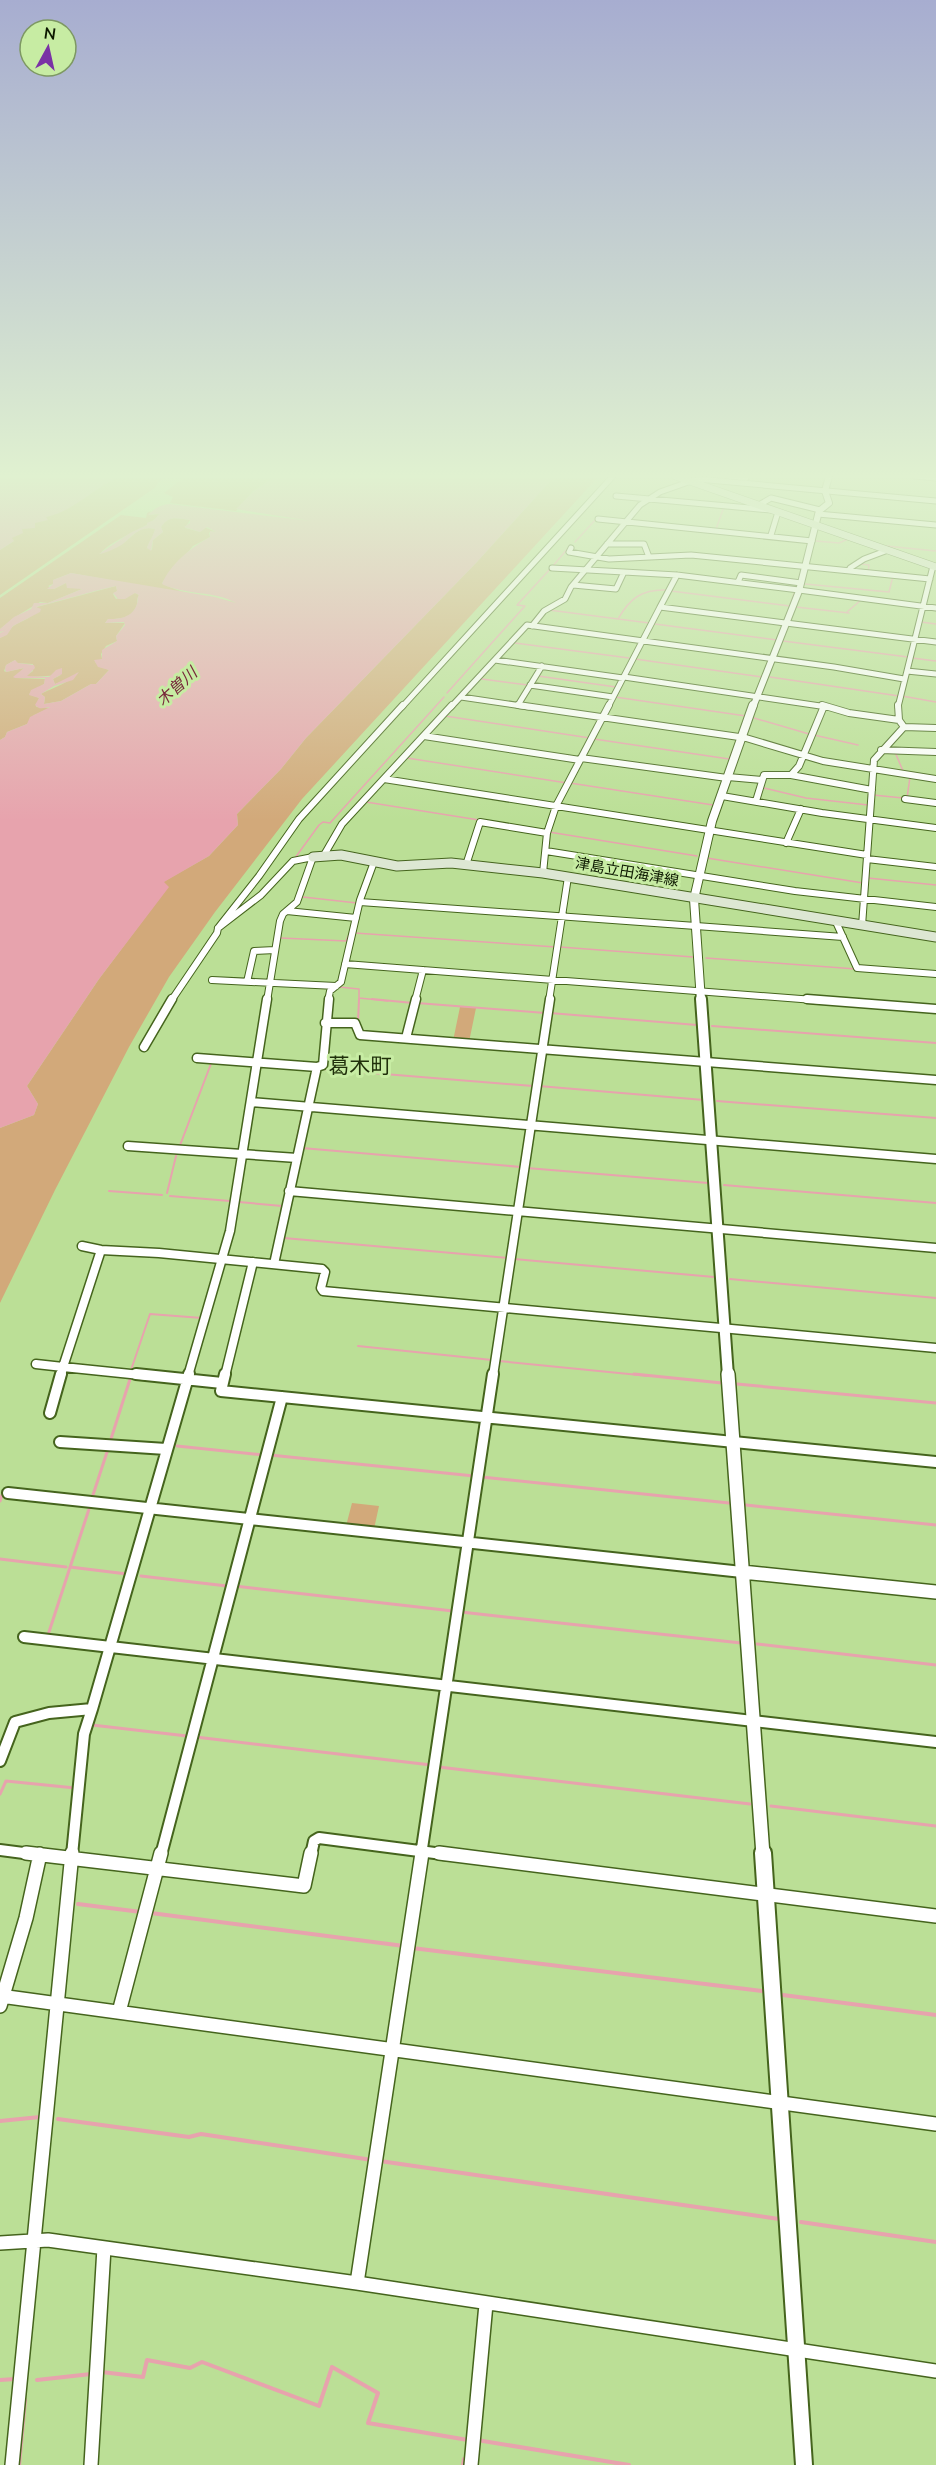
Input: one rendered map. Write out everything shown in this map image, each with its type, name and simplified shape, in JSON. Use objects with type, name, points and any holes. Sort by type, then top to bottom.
[{"type":"main road","name":"津島立田海津線","points":[[313,857],[324,855],[397,866],[451,863],[543,873],[936,937]]},
{"type":"street","points":[[144,1047],[186,976],[218,933],[218,928],[259,876],[299,819],[508,591]]},
{"type":"street","points":[[532,626],[544,611],[565,599],[570,591]]},
{"type":"street","points":[[543,873],[547,833],[555,806],[668,591]]},
{"type":"street","points":[[799,591],[727,778],[697,876],[694,899],[781,2104],[804,2465]]},
{"type":"street","points":[[821,591],[936,608]]},
{"type":"street","points":[[904,727],[898,720],[897,711],[927,591]]},
{"type":"street","points":[[660,607],[936,642]]},
{"type":"street","points":[[324,855],[342,824],[527,625],[773,658],[904,679]]},
{"type":"street","points":[[495,660],[759,696],[898,720]]},
{"type":"street","points":[[518,705],[542,666]]},
{"type":"street","points":[[907,671],[936,675]]},
{"type":"street","points":[[530,686],[613,697]]},
{"type":"street","points":[[460,697],[743,738],[873,771],[936,779]]},
{"type":"street","points":[[791,775],[799,766],[825,706]]},
{"type":"street","points":[[862,926],[874,760],[904,727],[936,728]]},
{"type":"street","points":[[424,736],[581,759],[727,778],[762,780]]},
{"type":"street","points":[[881,750],[936,752]]},
{"type":"street","points":[[756,801],[764,775],[791,775],[872,790]]},
{"type":"street","points":[[384,779],[936,867]]},
{"type":"street","points":[[722,795],[936,828]]},
{"type":"street","points":[[905,798],[936,803]]},
{"type":"street","points":[[786,843],[801,809]]},
{"type":"street","points":[[466,865],[480,822],[547,833]]},
{"type":"street","points":[[546,850],[697,876],[936,907]]},
{"type":"street","points":[[218,928],[261,895],[293,861],[313,857]]},
{"type":"street","points":[[12,2465],[84,1734],[113,1647],[166,1449],[189,1380],[222,1259],[235,1205],[280,921],[287,910],[297,902],[313,857]]},
{"type":"street","points":[[197,1058],[317,1067],[323,1065],[325,1023],[330,991],[341,982],[360,902],[374,861]]},
{"type":"street","points":[[357,2283],[568,877]]},
{"type":"street","points":[[360,902],[843,937]]},
{"type":"street","points":[[287,910],[356,918]]},
{"type":"street","points":[[836,922],[857,968],[936,974]]},
{"type":"street","points":[[247,982],[254,951],[274,950]]},
{"type":"street","points":[[345,964],[936,1009]]},
{"type":"street","points":[[406,1038],[423,970]]},
{"type":"street","points":[[212,980],[336,986]]},
{"type":"street","points":[[325,1023],[355,1023],[360,1035],[936,1080]]},
{"type":"street","points":[[274,1264],[317,1067]]},
{"type":"street","points":[[250,1102],[936,1159]]},
{"type":"street","points":[[128,1146],[297,1158]]},
{"type":"street","points":[[290,1191],[936,1248]]},
{"type":"street","points":[[82,1246],[101,1250],[322,1269],[325,1272],[321,1288],[323,1291],[936,1348]]},
{"type":"street","points":[[50,1413],[101,1250]]},
{"type":"street","points":[[253,1262],[221,1391],[936,1462]]},
{"type":"street","points":[[36,1364],[222,1383]]},
{"type":"street","points":[[119,2012],[282,1397]]},
{"type":"street","points":[[60,1442],[166,1449]]},
{"type":"street","points":[[8,1493],[936,1592]]},
{"type":"street","points":[[24,1636],[936,1742]]},
{"type":"street","points":[[0,1761],[15,1722],[49,1713],[92,1709]]},
{"type":"street","points":[[0,1850],[304,1886],[314,1841],[320,1838],[936,1916]]},
{"type":"street","points":[[40,1854],[35,1884],[1,1999],[57,2003],[936,2124]]},
{"type":"street","points":[[0,2243],[34,2239],[104,2248],[357,2283],[936,2371]]},
{"type":"street","points":[[91,2465],[104,2248]]},
{"type":"street","points":[[471,2465],[486,2304]]},
{"type":"shaded area","points":[[10,591],[77,591],[48,603],[40,602],[0,629],[0,598]]},
{"type":"shaded area","points":[[97,591],[117,591],[113,594],[116,599],[135,593],[139,595],[132,613],[125,617],[108,619],[105,623],[125,623],[116,636],[117,641],[106,646],[101,654],[102,659],[95,662],[109,670],[96,684],[91,684],[61,701],[44,704],[45,697],[41,694],[67,682],[75,676],[78,672],[72,678],[55,684],[53,679],[61,675],[30,677],[26,676],[33,671],[33,664],[17,663],[15,660],[6,665],[4,671],[6,672],[24,668],[15,678],[45,679],[44,684],[29,694],[39,698],[36,707],[50,708],[34,715],[27,724],[7,732],[0,740],[0,638],[15,625],[31,616],[37,607]]},
{"type":"shaded area","points":[[171,591],[183,591],[237,603]]},
{"type":"shaded area","points":[[449,591],[493,591],[302,799],[215,912],[169,977],[129,1047],[0,1303],[0,1128],[34,1115],[38,1104],[27,1086],[99,979],[168,887],[163,882],[209,856],[238,825],[237,814],[281,769],[306,738]]},
{"type":"shaded area","points":[[460,1007],[476,1008],[469,1042],[453,1041]]},
{"type":"shaded area","points":[[352,1503],[379,1506],[374,1529],[346,1526]]},
{"type":"water","points":[[77,591],[95,591],[36,607],[41,609],[40,612],[13,626],[7,635],[0,638],[0,633],[4,631],[0,632],[0,629],[14,617],[31,609],[34,603],[48,603]]},
{"type":"water","name":"木曽川","points":[[117,591],[179,591],[236,603],[219,597],[186,591],[449,591],[306,738],[281,769],[237,814],[238,825],[209,856],[164,882],[169,887],[99,979],[27,1086],[38,1104],[34,1115],[0,1128],[0,740],[7,732],[27,724],[30,717],[50,707],[37,707],[35,705],[39,698],[29,695],[31,690],[44,684],[45,678],[15,678],[13,677],[24,668],[6,672],[6,665],[15,660],[18,663],[34,665],[35,668],[27,676],[49,677],[62,668],[62,674],[53,679],[55,684],[79,672],[73,680],[54,686],[41,694],[45,697],[44,704],[61,701],[91,684],[96,684],[109,670],[98,667],[94,660],[102,659],[102,650],[117,641],[116,636],[125,625],[124,622],[105,623],[108,619],[124,617],[132,613],[139,595],[135,593],[125,599],[118,599],[113,593]]},
{"type":"waterway","points":[[447,693],[525,606],[517,605],[530,591]]},
{"type":"waterway","points":[[618,619],[632,600],[650,591]]},
{"type":"waterway","points":[[671,591],[790,606]]},
{"type":"waterway","points":[[790,606],[795,591]]},
{"type":"waterway","points":[[879,591],[889,591]]},
{"type":"waterway","points":[[847,612],[861,600]]},
{"type":"waterway","points":[[784,622],[790,606]]},
{"type":"waterway","points":[[796,607],[849,613]]},
{"type":"waterway","points":[[549,610],[618,619]]},
{"type":"waterway","points":[[618,619],[649,623]]},
{"type":"waterway","points":[[921,622],[936,624]]},
{"type":"waterway","points":[[655,624],[777,640]]},
{"type":"waterway","points":[[783,641],[908,657]]},
{"type":"waterway","points":[[515,643],[629,658]]},
{"type":"waterway","points":[[912,658],[936,661]]},
{"type":"waterway","points":[[635,659],[762,677]]},
{"type":"waterway","points":[[538,676],[616,687]]},
{"type":"waterway","points":[[770,677],[899,696]]},
{"type":"waterway","points":[[482,679],[528,685]]},
{"type":"waterway","points":[[902,696],[936,702]]},
{"type":"waterway","points":[[295,858],[319,825],[323,822],[330,823],[444,697]]},
{"type":"waterway","points":[[615,697],[746,716]]},
{"type":"waterway","points":[[445,716],[590,738]]},
{"type":"waterway","points":[[754,718],[809,734]]},
{"type":"waterway","points":[[814,735],[858,745]]},
{"type":"waterway","points":[[594,739],[729,759],[732,752]]},
{"type":"waterway","points":[[895,752],[903,771]]},
{"type":"waterway","points":[[407,758],[567,783]]},
{"type":"waterway","points":[[907,798],[910,777]]},
{"type":"waterway","points":[[570,783],[713,805]]},
{"type":"waterway","points":[[764,788],[806,798],[868,805]]},
{"type":"waterway","points":[[873,795],[903,798]]},
{"type":"waterway","points":[[366,802],[479,820]]},
{"type":"waterway","points":[[549,832],[697,856]]},
{"type":"waterway","points":[[707,858],[863,883]]},
{"type":"waterway","points":[[868,878],[936,885]]},
{"type":"waterway","points":[[303,897],[357,903]]},
{"type":"waterway","points":[[281,938],[346,941],[350,932]]},
{"type":"waterway","points":[[355,933],[556,947]]},
{"type":"waterway","points":[[560,947],[693,957]]},
{"type":"waterway","points":[[706,958],[856,969]]},
{"type":"waterway","points":[[339,987],[359,989],[359,998],[388,1001]]},
{"type":"waterway","points":[[358,1022],[359,999]]},
{"type":"waterway","points":[[372,999],[413,1003]]},
{"type":"waterway","points":[[417,1003],[545,1013]]},
{"type":"waterway","points":[[550,1013],[697,1025]]},
{"type":"waterway","points":[[712,1026],[936,1043]]},
{"type":"waterway","points":[[179,1148],[212,1061]]},
{"type":"waterway","points":[[323,1069],[533,1086]]},
{"type":"waterway","points":[[539,1086],[704,1100]]},
{"type":"waterway","points":[[717,1101],[936,1118]]},
{"type":"waterway","points":[[295,1148],[303,1110]]},
{"type":"waterway","points":[[302,1148],[521,1167]]},
{"type":"waterway","points":[[167,1193],[177,1152]]},
{"type":"waterway","points":[[527,1168],[708,1183]]},
{"type":"waterway","points":[[724,1185],[936,1203]]},
{"type":"waterway","points":[[109,1191],[162,1195]]},
{"type":"waterway","points":[[170,1196],[230,1201]]},
{"type":"waterway","points":[[239,1202],[282,1206],[277,1231]]},
{"type":"waterway","points":[[284,1238],[508,1258]]},
{"type":"waterway","points":[[514,1259],[714,1277]]},
{"type":"waterway","points":[[730,1279],[936,1298]]},
{"type":"waterway","points":[[131,1370],[150,1314],[202,1318]]},
{"type":"waterway","points":[[358,1346],[492,1360]]},
{"type":"waterway","points":[[499,1361],[649,1376]]},
{"type":"waterway","points":[[634,1374],[722,1383]]},
{"type":"waterway","points":[[110,1442],[131,1376]]},
{"type":"waterway","points":[[737,1384],[936,1403]]},
{"type":"waterway","points":[[177,1446],[264,1455]]},
{"type":"waterway","points":[[92,1498],[108,1449]]},
{"type":"waterway","points":[[270,1455],[474,1476]]},
{"type":"waterway","points":[[482,1477],[729,1503]]},
{"type":"waterway","points":[[0,1501],[2,1495]]},
{"type":"waterway","points":[[746,1505],[936,1525]]},
{"type":"waterway","points":[[70,1567],[90,1506]]},
{"type":"waterway","points":[[0,1559],[66,1567]]},
{"type":"waterway","points":[[48,1635],[70,1567]]},
{"type":"waterway","points":[[70,1567],[127,1574]]},
{"type":"waterway","points":[[141,1576],[227,1586]]},
{"type":"waterway","points":[[235,1586],[453,1611]]},
{"type":"waterway","points":[[461,1612],[741,1643]]},
{"type":"waterway","points":[[757,1644],[936,1665]]},
{"type":"waterway","points":[[92,1725],[187,1736]]},
{"type":"waterway","points":[[196,1737],[431,1765]]},
{"type":"waterway","points":[[439,1767],[750,1804]]},
{"type":"waterway","points":[[0,1794],[6,1781],[75,1788]]},
{"type":"waterway","points":[[771,1806],[936,1826]]},
{"type":"waterway","points":[[78,1904],[141,1912]]},
{"type":"waterway","points":[[151,1913],[404,1946]]},
{"type":"waterway","points":[[412,1948],[762,1991]]},
{"type":"waterway","points":[[783,1995],[936,2015]]},
{"type":"waterway","points":[[0,2121],[40,2117]]},
{"type":"waterway","points":[[58,2119],[189,2137],[201,2134],[372,2160]]},
{"type":"waterway","points":[[380,2161],[779,2219]]},
{"type":"waterway","points":[[801,2222],[936,2242]]},
{"type":"waterway","points":[[102,2372],[143,2377],[147,2360],[190,2368],[202,2362],[319,2406],[332,2367],[378,2393],[368,2423],[468,2440]]},
{"type":"waterway","points":[[37,2380],[91,2374]]},
{"type":"waterway","points":[[0,2380],[15,2379]]},
{"type":"waterway","points":[[19,2465],[25,2400]]},
{"type":"waterway","points":[[477,2440],[629,2465]]},
{"type":"waterway","points":[[463,2465],[464,2459]]},
{"type":"district","name":"葛木町","points":[[360,1066]]}]
